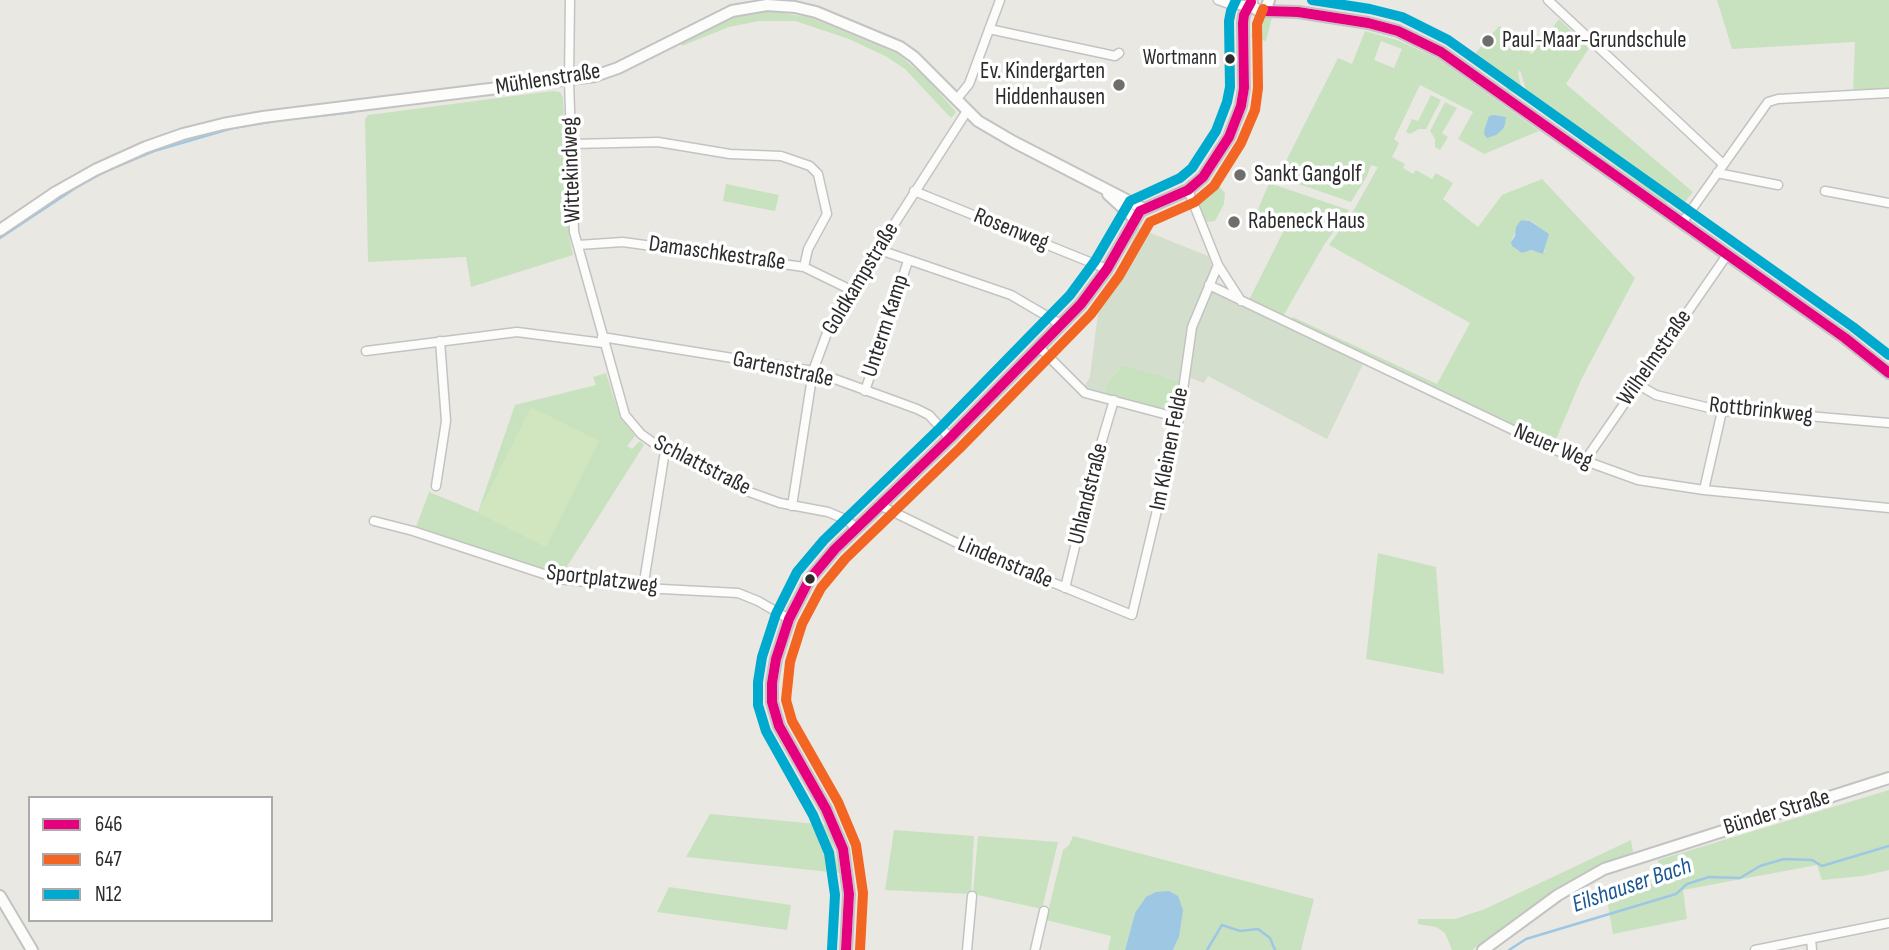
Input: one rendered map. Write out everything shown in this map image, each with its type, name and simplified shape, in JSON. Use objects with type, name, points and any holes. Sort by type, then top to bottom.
[{"type":"street","name":"Wittekindweg","points":[[570,0],[569,80],[574,232],[603,340]]},
{"type":"street","points":[[956,100],[969,84],[1000,0]]},
{"type":"street","points":[[1218,0],[1232,5],[1259,4],[1385,27],[1441,52],[1889,373]]},
{"type":"street","points":[[1548,0],[1723,164]]},
{"type":"street","name":"Mühlenstraße","points":[[0,230],[56,192],[95,170],[183,134],[274,115],[595,76],[618,68],[732,11],[765,2],[816,12],[900,47],[978,121],[1142,208]]},
{"type":"street","points":[[846,950],[849,894],[843,849],[826,809],[779,726],[772,702],[776,659],[789,619],[809,580],[856,528],[950,438],[1081,304],[1107,269],[1142,208],[1188,190],[1214,162],[1236,122],[1244,88],[1244,42],[1250,18],[1259,4]]},
{"type":"street","points":[[989,29],[1115,56],[1119,53]]},
{"type":"street","points":[[1682,223],[1768,102],[1773,99],[1889,93]]},
{"type":"street","name":"Goldkampstraße","points":[[792,506],[813,371],[827,333],[851,290],[967,111]]},
{"type":"street","points":[[572,144],[658,142],[730,154],[781,156],[810,166],[818,174],[827,214],[808,249],[804,267]]},
{"type":"street","points":[[1717,173],[1778,185]]},
{"type":"street","name":"Mühlenstraße","points":[[1097,186],[1134,218]]},
{"type":"street","points":[[1188,190],[1218,265],[1241,301]]},
{"type":"street","name":"Rosenweg","points":[[914,191],[1107,269]]},
{"type":"street","points":[[1825,191],[1889,203]]},
{"type":"street","name":"Damaschkestraße","points":[[578,245],[623,242],[804,267],[851,290]]},
{"type":"street","points":[[877,249],[1012,295],[1062,325]]},
{"type":"street","name":"Wilhelmstraße","points":[[1584,462],[1727,255]]},
{"type":"street","name":"Unterm Kamp","points":[[865,391],[908,261]]},
{"type":"street","points":[[1209,285],[1218,265]]},
{"type":"street","name":"Neuer Weg","points":[[1209,285],[1584,462],[1638,480],[1704,490],[1889,508]]},
{"type":"street","name":"Im Kleinen Felde","points":[[1132,615],[1179,418],[1192,327],[1209,285]]},
{"type":"street","points":[[366,351],[517,332],[603,340]]},
{"type":"street","name":"Gartenstraße","points":[[603,340],[813,371],[929,415],[950,438]]},
{"type":"street","name":"Schlattstraße","points":[[603,340],[625,415],[641,434],[665,451],[738,488],[792,506],[828,512],[848,520],[856,528]]},
{"type":"street","points":[[436,486],[446,421],[440,341]]},
{"type":"street","points":[[1040,348],[1085,393],[1179,418]]},
{"type":"street","name":"Rottbrinkweg","points":[[1637,384],[1656,395],[1722,411],[1889,423]]},
{"type":"street","name":"Uhlandstraße","points":[[1065,588],[1095,464],[1114,400]]},
{"type":"street","points":[[1704,490],[1722,411]]},
{"type":"street","points":[[643,588],[665,451]]},
{"type":"street","name":"Lindenstraße","points":[[879,505],[961,545],[1132,615]]},
{"type":"street","name":"Sportplatzweg","points":[[374,521],[413,531],[559,579],[643,588],[738,593],[789,619]]},
{"type":"street","name":"Bünder Straße","points":[[1483,950],[1558,895],[1604,869],[1889,778]]},
{"type":"street","points":[[0,896],[32,950]]},
{"type":"street","points":[[967,950],[971,896]]},
{"type":"street","points":[[1035,950],[1044,911]]},
{"type":"street","points":[[1755,950],[1889,923]]},
{"type":"street","points":[[1811,939],[1812,950]]},
{"type":"green space","points":[[1717,0],[1889,0],[1889,90],[1853,91],[1855,42],[1732,49]]},
{"type":"green space","points":[[768,11],[809,17],[898,54],[927,79],[956,112],[951,118],[905,69],[887,57],[849,39],[795,21],[759,21],[729,27],[682,46],[680,42],[731,18]]},
{"type":"green space","points":[[1272,17],[1266,41],[1251,37],[1254,22]]},
{"type":"green space","points":[[1559,19],[1589,48],[1566,84],[1693,192],[1685,202],[1665,202],[1530,103],[1520,70],[1518,73],[1524,99],[1506,89],[1509,84],[1473,56],[1499,26],[1532,54]]},
{"type":"green space","points":[[1365,31],[1397,40],[1437,58],[1539,131],[1484,154],[1458,139],[1473,112],[1420,85],[1394,139],[1399,143],[1392,157],[1405,164],[1403,168],[1413,174],[1416,170],[1432,179],[1436,173],[1453,183],[1443,199],[1478,227],[1502,195],[1542,179],[1635,278],[1581,380],[1554,444],[1290,321],[1293,317],[1437,384],[1470,323],[1329,245],[1355,208],[1378,167],[1371,165],[1351,202],[1278,177],[1338,58],[1352,64]],"holes":[[[1381,41],[1402,49],[1394,68],[1374,60]],[[1521,220],[1531,221],[1548,234],[1544,253],[1528,250],[1511,242]]]},
{"type":"green space","points":[[560,92],[563,98],[569,236],[573,255],[471,287],[466,257],[368,262],[365,119],[368,115]]},
{"type":"green space","points":[[1431,95],[1441,100],[1426,129],[1410,134],[1406,132],[1412,119],[1418,121]]},
{"type":"green space","points":[[1445,102],[1457,108],[1442,133],[1448,137],[1440,150],[1435,147],[1435,139],[1430,131]]},
{"type":"green space","points":[[1212,182],[1225,193],[1224,204],[1215,221],[1204,222],[1197,200]]},
{"type":"green space","points":[[1269,183],[1349,210],[1324,245],[1282,318],[1249,300],[1286,226],[1257,212]]},
{"type":"green space","points":[[726,184],[779,195],[775,211],[723,201]]},
{"type":"green space","points":[[1138,228],[1208,256],[1213,269],[1205,287],[1363,364],[1327,439],[1208,376],[1204,383],[1188,377],[1187,383],[1123,365],[1109,380],[1104,394],[1084,387],[1090,377],[1098,313]]},
{"type":"green space","points":[[1123,365],[1180,381],[1175,408],[1170,412],[1104,394],[1109,380]]},
{"type":"green space","points":[[606,373],[620,417],[635,436],[627,446],[632,449],[640,441],[644,445],[561,576],[416,527],[429,492],[478,512],[515,405],[596,385],[593,377]]},
{"type":"green space","points":[[531,407],[599,441],[546,547],[478,513]]},
{"type":"green space","points":[[1378,553],[1436,567],[1444,674],[1366,659]]},
{"type":"green space","points":[[1889,790],[1889,870],[1822,880],[1817,865],[1683,890],[1687,919],[1613,934],[1607,899],[1663,880],[1658,860]]},
{"type":"green space","points":[[710,814],[828,825],[840,873],[686,857]]},
{"type":"green space","points":[[894,830],[974,836],[971,894],[885,890]]},
{"type":"green space","points":[[978,836],[1058,842],[1042,909],[973,894]]},
{"type":"green space","points":[[1073,836],[1314,899],[1301,950],[1173,950],[1179,937],[1135,913],[1125,950],[1108,950],[1111,936],[1046,920],[1063,850]]},
{"type":"green space","points":[[1631,840],[1633,852],[1569,881],[1472,950],[1452,950],[1445,933],[1436,927],[1418,924],[1418,919],[1455,919],[1485,909]]},
{"type":"green space","points":[[669,887],[791,905],[787,930],[657,912]]},
{"type":"water","points":[[1489,116],[1506,117],[1505,124],[1496,135],[1487,138],[1484,134],[1485,128]]},
{"type":"water","points":[[1521,220],[1530,221],[1549,234],[1543,254],[1531,250],[1522,253],[1512,246],[1516,227]]},
{"type":"water","points":[[1169,891],[1178,896],[1183,910],[1179,937],[1173,950],[1125,950],[1135,913],[1146,897],[1156,892]]},
{"type":"waterway","points":[[300,118],[353,112]]},
{"type":"waterway","points":[[0,238],[77,187],[106,171],[154,151],[233,128],[287,119]]},
{"type":"waterway","name":"Eilshauser Bach","points":[[1509,950],[1526,939],[1676,894],[1687,884],[1709,877],[1740,878],[1760,866],[1784,859],[1812,860],[1822,866],[1889,846]]},
{"type":"waterway","name":"Eilshauser Bach","points":[[1207,950],[1222,925],[1240,931],[1258,929],[1270,938],[1275,950]]},
{"type":"transit line","name":"N12","points":[[832,949],[835,895],[829,853],[813,815],[766,731],[758,705],[762,657],[776,614],[797,572],[824,540],[940,428],[1070,295],[1095,261],[1130,201],[1180,178],[1192,168],[1216,131],[1227,102],[1230,87],[1229,21],[1236,0]]},
{"type":"transit line","name":"N12","points":[[1312,0],[1402,17],[1448,40],[1889,355]]},
{"type":"transit line","name":"646","points":[[846,950],[849,894],[843,849],[826,809],[779,726],[772,702],[776,659],[789,619],[809,580],[835,549],[950,438],[1081,304],[1107,269],[1140,211],[1188,190],[1203,177],[1229,137],[1241,106],[1244,88],[1243,23],[1251,2]]},
{"type":"transit line","name":"647","points":[[860,950],[863,893],[856,845],[838,802],[792,721],[786,700],[790,662],[802,624],[821,588],[845,559],[960,448],[1091,314],[1119,276],[1150,222],[1195,202],[1214,186],[1241,143],[1255,110],[1258,88],[1257,24],[1263,9]]},
{"type":"transit line","name":"646","points":[[1264,11],[1298,12],[1368,23],[1398,31],[1441,52],[1845,338],[1889,373]]},
{"type":"place","name":"Paul-Maar-Grundschule","points":[[1488,41]]},
{"type":"place","name":"Wortmann","points":[[1230,59]]},
{"type":"place","name":"Ev. Kindergarten Hiddenhausen","points":[[1119,85]]},
{"type":"place","name":"Sankt Gangolf","points":[[1240,175]]},
{"type":"place","name":"Rabeneck Haus","points":[[1234,222]]}]
